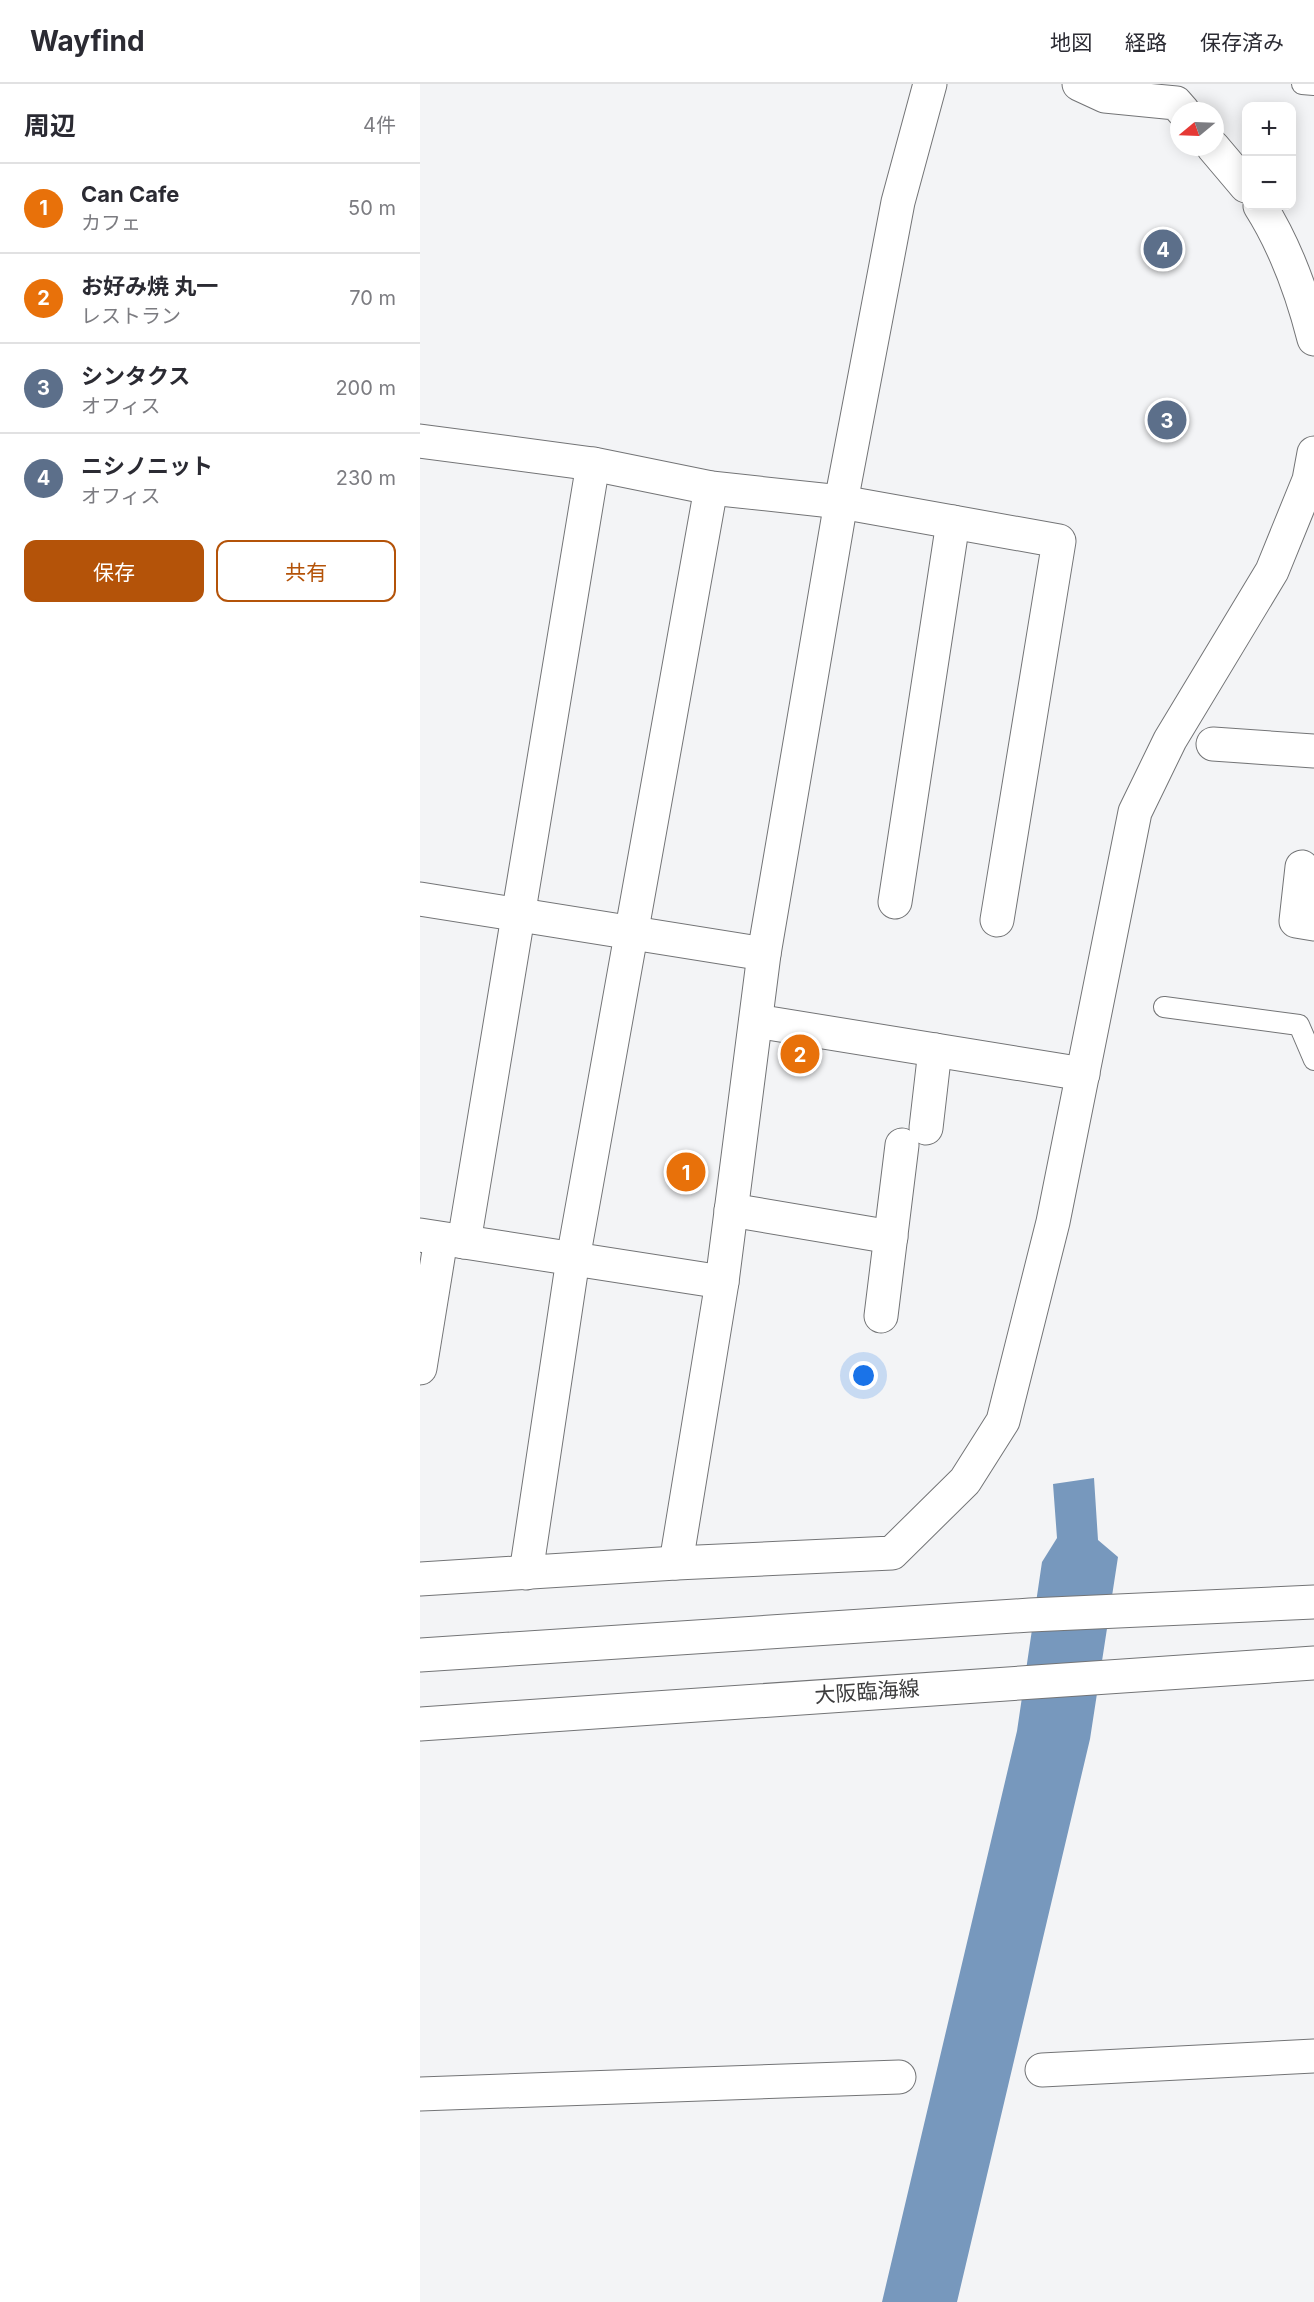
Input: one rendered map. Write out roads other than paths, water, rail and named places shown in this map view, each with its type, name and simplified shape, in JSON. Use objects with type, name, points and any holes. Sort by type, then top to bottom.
[{"type":"street","points":[[675,1563],[722,1282],[764,954],[841,502],[898,202],[930,84]]},
{"type":"street","points":[[1079,84],[1104,96],[1179,99]]},
{"type":"street","points":[[1221,156],[1242,181]]},
{"type":"street","points":[[1263,210],[1281,239],[1305,302],[1314,339]]},
{"type":"street","points":[[420,441],[593,464],[711,488],[841,502],[1059,541],[997,920]]},
{"type":"street","points":[[420,1368],[442,1239],[519,913],[593,464]]},
{"type":"street","points":[[420,1579],[675,1563],[892,1553],[965,1481],[1003,1420],[1053,1222],[1135,813],[1170,740],[1272,571],[1312,471]]},
{"type":"street","points":[[526,1573],[573,1258],[711,488]]},
{"type":"street","points":[[895,902],[953,522]]},
{"type":"street","points":[[1213,744],[1314,751]]},
{"type":"street","points":[[1302,867],[1296,921],[1314,924]]},
{"type":"street","points":[[420,899],[519,913],[764,954]]},
{"type":"street","points":[[756,1021],[1083,1074]]},
{"type":"street","points":[[881,1316],[891,1237],[935,1050]]},
{"type":"street","points":[[731,1210],[891,1237]]},
{"type":"street","points":[[442,1239],[722,1282]]},
{"type":"street","points":[[420,1655],[1113,1611],[1314,1602]]},
{"type":"street","name":"大阪臨海線","points":[[420,1724],[1019,1681],[1314,1663]]},
{"type":"street","points":[[1042,2070],[1314,2056]]},
{"type":"street","points":[[420,2094],[899,2077]]},
{"type":"lane","points":[[1302,84],[1314,85]]},
{"type":"lane","points":[[1164,1007],[1299,1024],[1314,1060]]},
{"type":"water","points":[[1094,1478],[1098,1540],[1118,1557],[1090,1739],[957,2302],[882,2302],[1017,1731],[1042,1562],[1057,1538],[1053,1484]]},
{"type":"place","name":"ニシノニット","points":[[1163,249]]},
{"type":"place","name":"シンタクス","points":[[1167,420]]},
{"type":"place","name":"お好み焼 丸一","points":[[800,1054]]},
{"type":"place","name":"Can Cafe","points":[[686,1172]]}]
